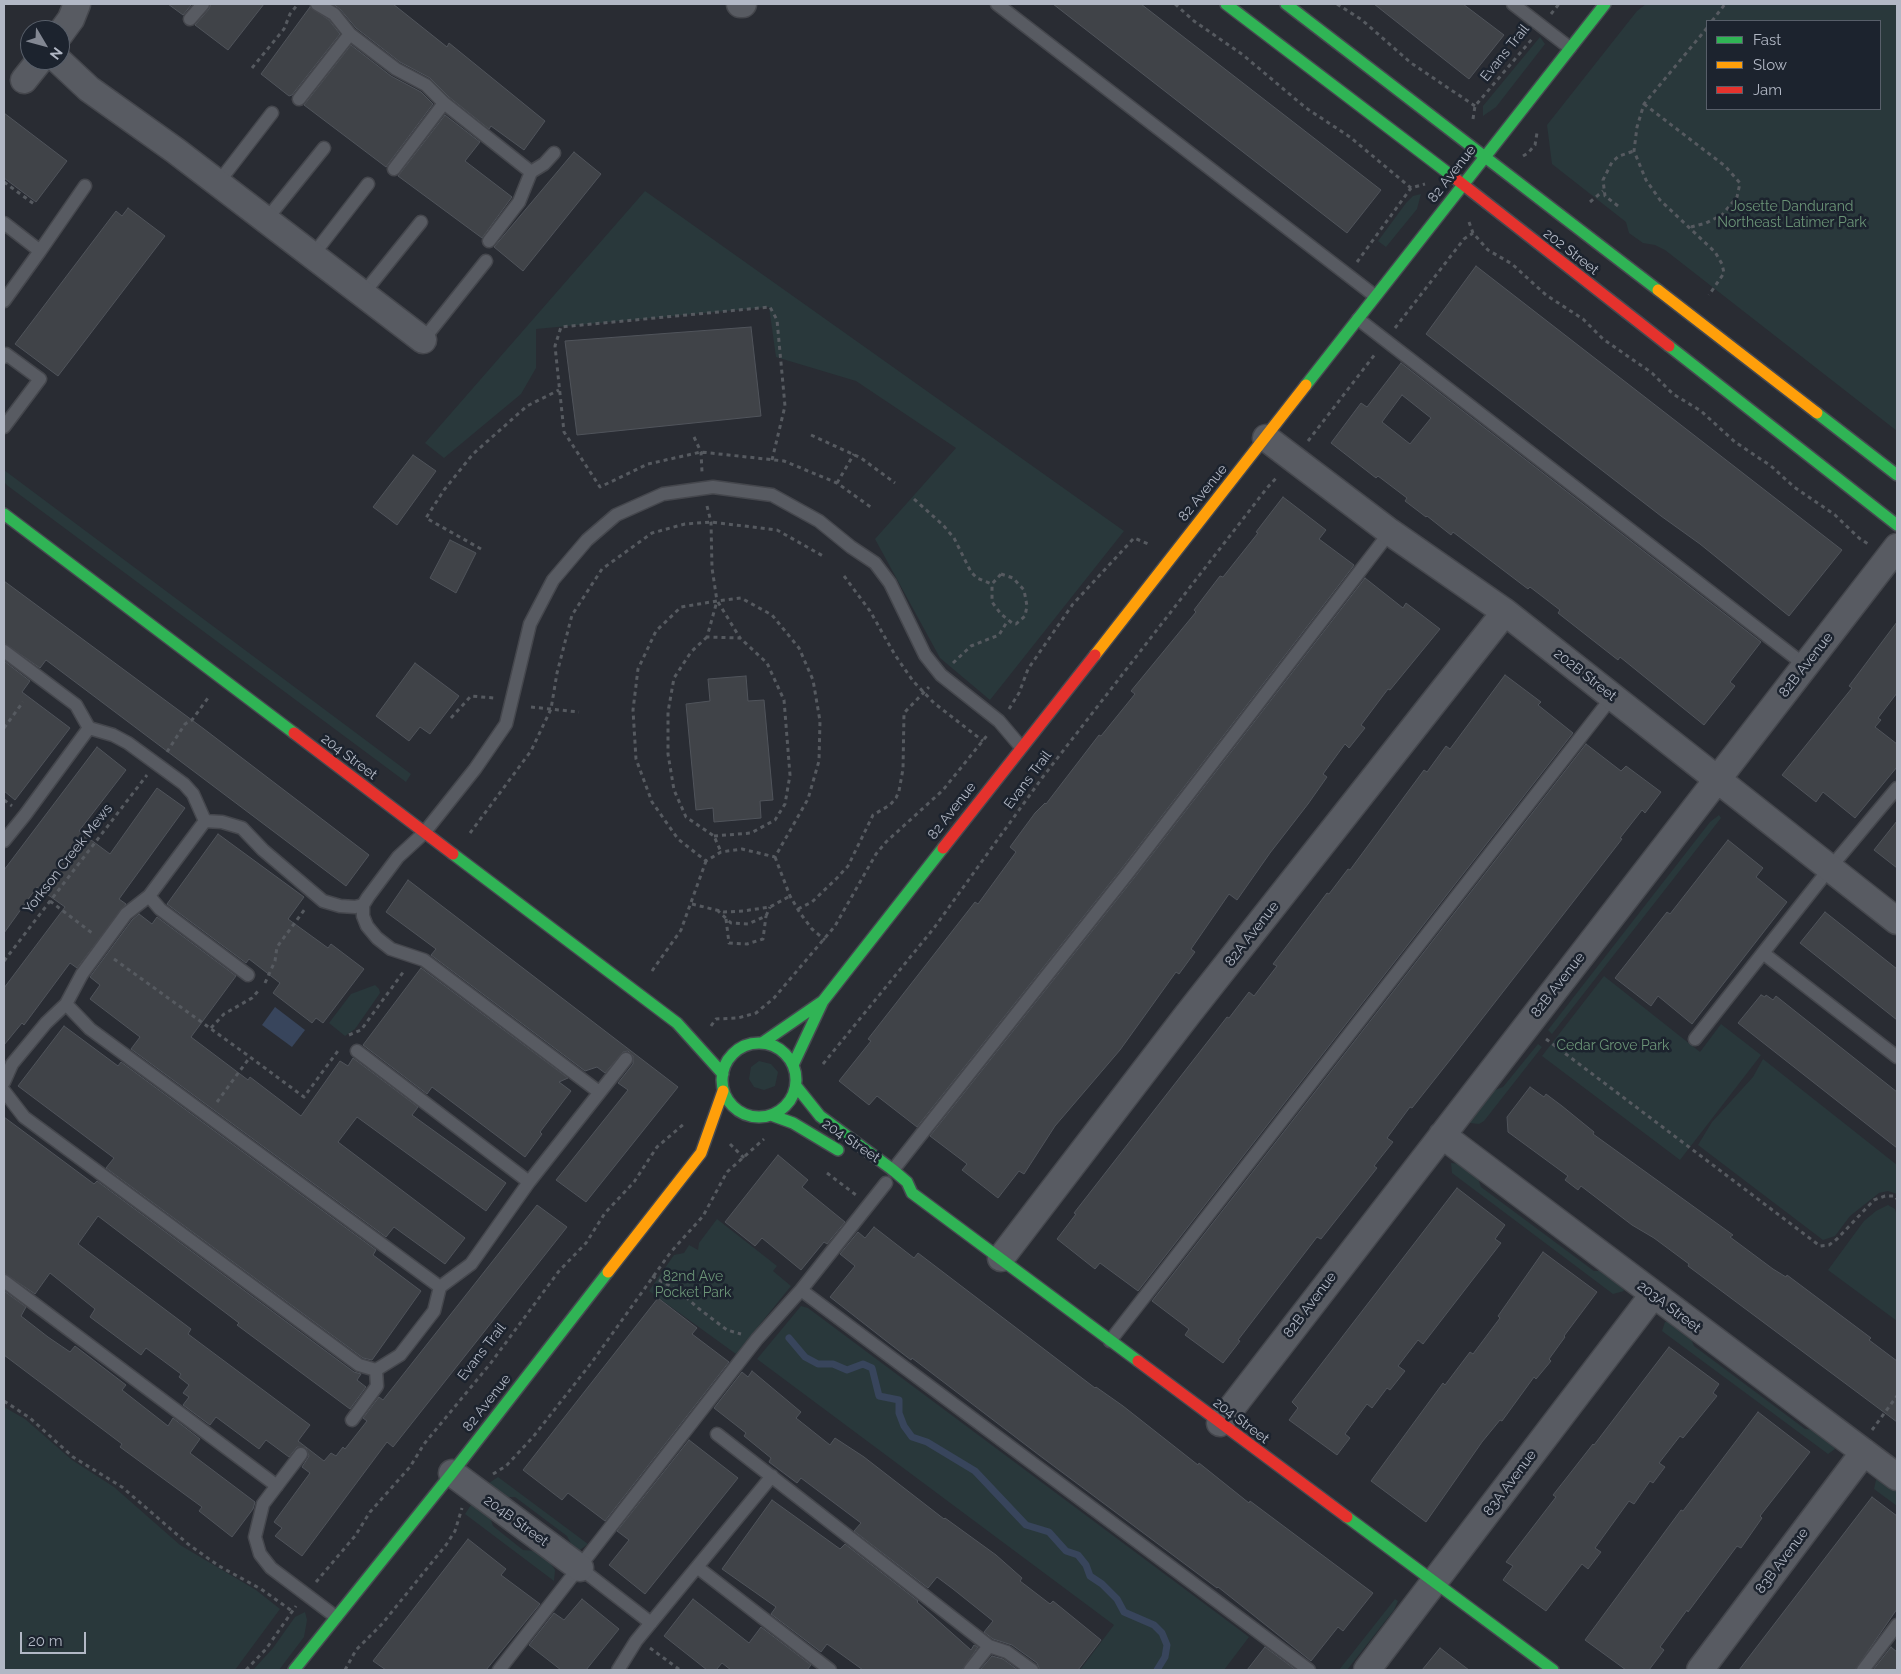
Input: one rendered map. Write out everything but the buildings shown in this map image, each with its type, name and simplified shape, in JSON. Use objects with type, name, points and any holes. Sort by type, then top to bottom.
[{"type":"street","points":[[70,20],[77,4]]},
{"type":"street","name":"202 Street","points":[[1226,4],[1462,185],[1897,525]]},
{"type":"street","name":"202 Street","points":[[1286,4],[1486,156],[1897,475]]},
{"type":"street","name":"82 Avenue","points":[[794,1065],[823,1000],[1605,4]]},
{"type":"street","points":[[24,80],[32,70]]},
{"type":"street","points":[[69,70],[89,89],[218,183],[423,340]]},
{"type":"street","name":"202B Street","points":[[1266,438],[1390,532],[1505,612],[1897,921]]},
{"type":"street","name":"204 Street","points":[[4,514],[677,1023],[723,1074]]},
{"type":"street","name":"82B Avenue","points":[[1220,1424],[1897,547]]},
{"type":"street","name":"82A Avenue","points":[[1001,1258],[1194,1006],[1505,612]]},
{"type":"street","name":"82 Avenue","points":[[762,1042],[823,1000]]},
{"type":"street","name":"204 Street","points":[[677,1023],[705,1034]]},
{"type":"street","points":[[762,1042],[774,1045],[784,1051],[794,1065],[796,1086],[794,1095],[786,1106],[771,1115],[750,1117],[738,1112],[729,1103],[723,1091],[723,1074],[735,1046],[762,1042]]},
{"type":"street","name":"204 Street","points":[[796,1086],[825,1121],[894,1170],[906,1182],[912,1193],[1553,1670]]},
{"type":"street","name":"82 Avenue","points":[[294,1670],[452,1473],[701,1153],[723,1091]]},
{"type":"street","name":"204 Street","points":[[771,1115],[808,1130],[846,1156]]},
{"type":"street","points":[[739,1126],[750,1117]]},
{"type":"street","name":"203A Street","points":[[1442,1135],[1653,1295],[1868,1441],[1897,1477]]},
{"type":"street","name":"82 Avenue","points":[[701,1153],[716,1143]]},
{"type":"street","name":"204 Street","points":[[882,1180],[897,1191],[912,1193]]},
{"type":"street","name":"83A Avenue","points":[[1367,1670],[1653,1295]]},
{"type":"street","name":"83B Avenue","points":[[1700,1670],[1868,1441]]},
{"type":"street","name":"204B Street","points":[[452,1473],[580,1568]]},
{"type":"lane","points":[[190,20],[203,4]]},
{"type":"lane","points":[[318,4],[334,14],[350,34],[396,69],[426,86],[444,103],[531,172]]},
{"type":"lane","points":[[997,4],[1375,296]]},
{"type":"lane","points":[[1513,4],[1570,48]]},
{"type":"lane","points":[[299,100],[350,34]]},
{"type":"lane","points":[[394,168],[444,103]]},
{"type":"lane","points":[[218,183],[272,113]]},
{"type":"lane","points":[[266,220],[324,148]]},
{"type":"lane","points":[[489,241],[519,202],[531,172],[544,164],[554,152]]},
{"type":"lane","points":[[313,255],[368,184]]},
{"type":"lane","points":[[4,301],[85,186]]},
{"type":"lane","points":[[363,294],[421,222]]},
{"type":"lane","points":[[4,223],[40,251]]},
{"type":"lane","points":[[423,340],[486,261]]},
{"type":"lane","points":[[1358,319],[1806,666]]},
{"type":"lane","points":[[4,427],[40,379],[5,355]]},
{"type":"lane","points":[[600,1092],[424,960],[391,949],[366,926],[362,916],[363,905],[398,857],[424,833],[476,769],[506,724],[530,624],[554,580],[587,540],[616,515],[663,494],[713,487],[772,495],[819,521],[851,547],[875,563],[890,583],[925,655],[941,675],[999,722],[1021,747]]},
{"type":"lane","points":[[894,1170],[1128,873],[1390,532]]},
{"type":"lane","points":[[4,651],[76,705],[89,728],[113,735],[128,743],[173,776],[193,794],[205,821]]},
{"type":"lane","points":[[1110,1341],[1612,697]]},
{"type":"lane","points":[[4,841],[25,816],[89,728]]},
{"type":"lane","points":[[1695,1039],[1830,868],[1897,788]]},
{"type":"lane","points":[[205,821],[233,824],[242,828],[263,850],[316,895],[332,904],[354,907],[363,905]]},
{"type":"lane","points":[[4,1082],[12,1064],[46,1023],[66,1004],[82,974],[126,914],[149,896],[205,821]]},
{"type":"lane","points":[[149,896],[160,909],[248,975]]},
{"type":"lane","points":[[1764,953],[1897,1056]]},
{"type":"lane","points":[[66,1004],[90,1029],[440,1287]]},
{"type":"lane","points":[[357,1052],[529,1182]]},
{"type":"lane","points":[[4,1091],[24,1117],[359,1365],[376,1370],[400,1355],[434,1312],[440,1287],[471,1264],[529,1182],[626,1059]]},
{"type":"lane","points":[[499,1670],[757,1340],[801,1290],[882,1180]]},
{"type":"lane","points":[[4,1281],[277,1486]]},
{"type":"lane","points":[[801,1290],[1309,1670]]},
{"type":"lane","points":[[352,1420],[376,1386],[376,1370]]},
{"type":"lane","points":[[718,1434],[989,1646],[1007,1652],[1032,1670]]},
{"type":"lane","points":[[301,1454],[263,1504],[255,1537],[260,1554],[271,1568],[336,1617]]},
{"type":"lane","points":[[618,1670],[636,1641],[772,1476]]},
{"type":"lane","points":[[697,1567],[830,1670]]},
{"type":"lane","points":[[580,1568],[651,1623]]},
{"type":"lane","points":[[1863,1670],[1897,1625]]},
{"type":"lane","points":[[970,1670],[989,1646]]},
{"type":"path","points":[[252,68],[284,29],[298,4]]},
{"type":"path","points":[[1175,4],[1194,21],[1243,55],[1306,108],[1350,137],[1410,188]]},
{"type":"path","points":[[1337,4],[1362,20],[1411,63],[1475,106],[1474,118]]},
{"type":"path","name":"Evans Trail","points":[[1475,106],[1559,4]]},
{"type":"path","points":[[1713,20],[1725,4]]},
{"type":"path","points":[[1706,29],[1644,104],[1637,127],[1634,151],[1640,171],[1660,200],[1715,252],[1722,264],[1724,273],[1709,295]]},
{"type":"path","points":[[1644,104],[1725,166],[1740,183],[1737,198],[1722,215],[1706,223],[1690,227]]},
{"type":"path","points":[[1618,206],[1609,201],[1603,191],[1602,180],[1608,167],[1618,156],[1634,151]]},
{"type":"path","points":[[4,182],[34,204]]},
{"type":"path","points":[[1348,275],[1410,188],[1423,186]]},
{"type":"path","points":[[1590,202],[1603,191]]},
{"type":"path","points":[[1470,223],[1472,232],[1488,250],[1512,264],[1546,295],[1583,319],[1602,339],[1652,373],[1672,394],[1701,411],[1745,450],[1771,466],[1794,488],[1835,515],[1867,544],[1871,542]]},
{"type":"path","points":[[1395,328],[1464,239],[1472,232]]},
{"type":"path","points":[[772,460],[785,406],[777,320],[770,307],[561,327],[555,346],[564,432],[600,487],[648,464],[701,452],[772,460],[784,461],[837,483],[872,508]]},
{"type":"path","points":[[1306,443],[1379,349]]},
{"type":"path","points":[[481,549],[426,518],[444,490],[473,454],[527,406],[560,390]]},
{"type":"path","points":[[811,435],[854,454],[895,483]]},
{"type":"path","points":[[694,437],[701,452],[702,488],[711,522],[712,568],[717,601],[740,638],[767,663],[784,700],[790,775],[785,804],[775,820],[751,833],[714,836]]},
{"type":"path","points":[[837,483],[854,454]]},
{"type":"path","name":"Evans Trail","points":[[819,1068],[934,928],[1048,770],[1267,488],[1282,473]]},
{"type":"path","points":[[914,499],[943,525],[954,538],[970,572],[977,578],[992,584]]},
{"type":"path","points":[[470,833],[531,751],[550,709],[572,615],[602,569],[652,533],[685,524],[711,522],[727,522],[778,530],[822,556]]},
{"type":"path","points":[[1010,708],[1020,693],[1028,668],[1073,604],[1134,538],[1172,554]]},
{"type":"path","points":[[1001,574],[1006,574],[1024,590],[1027,606],[1025,616],[1016,624],[1008,620],[992,602],[992,584],[996,577],[1001,574]]},
{"type":"path","points":[[706,861],[678,839],[652,802],[636,759],[633,710],[638,669],[656,631],[681,607],[740,598],[772,615],[799,648],[813,680],[820,721],[819,760],[808,799],[775,857]]},
{"type":"path","points":[[717,601],[707,637],[691,652],[674,678],[668,712],[668,754],[674,790],[686,817],[714,836],[721,852]]},
{"type":"path","points":[[798,909],[812,902],[848,866],[874,815],[890,805],[896,798],[903,769],[904,713],[971,646],[999,635],[1008,620]]},
{"type":"path","points":[[707,637],[740,638]]},
{"type":"path","points":[[164,756],[185,724],[192,720],[222,680]]},
{"type":"path","points":[[451,718],[471,696],[490,696],[510,706]]},
{"type":"path","points":[[4,728],[23,702]]},
{"type":"path","points":[[531,707],[579,712]]},
{"type":"path","points":[[713,1024],[716,1019],[748,1016],[763,1009],[835,926],[876,854],[886,842],[944,790],[988,735]]},
{"type":"path","name":"Yorkson Creek Mews","points":[[4,961],[150,771]]},
{"type":"path","points":[[652,971],[681,930],[706,861],[721,852],[742,849],[775,857]]},
{"type":"path","points":[[775,857],[790,896],[812,929],[824,940]]},
{"type":"path","points":[[212,1028],[224,1014],[247,1002],[258,992],[272,970],[277,947],[316,895]]},
{"type":"path","points":[[692,904],[716,910],[743,911],[770,907],[790,896]]},
{"type":"path","points":[[50,901],[96,936],[100,948],[304,1097],[341,1047]]},
{"type":"path","points":[[726,919],[728,943],[747,944],[764,939],[766,916],[770,907]]},
{"type":"path","points":[[716,910],[731,923],[748,924],[766,916]]},
{"type":"path","points":[[346,1039],[352,1032],[360,1030],[415,956]]},
{"type":"path","points":[[1528,1023],[1557,1048],[1820,1246],[1829,1245],[1837,1239],[1874,1200],[1884,1196],[1895,1196],[1897,1199]]},
{"type":"path","points":[[207,1115],[250,1057]]},
{"type":"path","name":"Evans Trail","points":[[246,1670],[266,1649],[292,1611],[355,1536],[375,1506],[410,1467],[424,1444],[490,1364],[511,1333],[537,1304],[559,1272],[586,1243],[604,1213],[634,1182],[657,1147],[690,1118]]},
{"type":"path","points":[[486,1476],[506,1466],[533,1437],[619,1328],[652,1276],[703,1216],[726,1172],[770,1137]]},
{"type":"path","points":[[728,1143],[744,1158]]},
{"type":"path","points":[[652,1276],[680,1291],[698,1308],[727,1330],[757,1340]]},
{"type":"path","points":[[1868,1441],[1897,1396]]},
{"type":"path","points":[[4,1401],[30,1418],[72,1457],[122,1487],[188,1544],[219,1566],[261,1588],[292,1611]]},
{"type":"path","points":[[345,1670],[356,1650],[382,1624],[446,1545],[455,1531],[463,1504]]},
{"type":"path","points":[[636,1641],[646,1645],[680,1670]]},
{"type":"green space","name":"Josette Dandurand Northeast Latimer Park","points":[[1646,4],[1897,4],[1897,431],[1665,250],[1655,245],[1643,243],[1629,233],[1626,222],[1552,164],[1547,125],[1637,11]]},
{"type":"green space","points":[[1540,37],[1545,44],[1496,107],[1483,116],[1483,106]]},
{"type":"green space","points":[[645,191],[1124,531],[990,700],[940,658],[875,539],[956,448],[856,381],[776,357],[769,307],[536,329],[536,368],[521,394],[444,458],[425,443]]},
{"type":"green space","points":[[1421,194],[1417,209],[1386,247],[1378,241],[1406,203],[1413,196]]},
{"type":"green space","points":[[4,470],[411,774],[406,782],[8,486],[4,482]]},
{"type":"green space","points":[[1719,815],[1721,818],[1552,1034],[1548,1030],[1710,822]]},
{"type":"green space","name":"Cedar Grove Park","points":[[1604,976],[1700,1052],[1721,1024],[1761,1055],[1680,1160],[1542,1056]]},
{"type":"green space","points":[[375,985],[380,993],[355,1029],[345,1036],[329,1023],[351,994]]},
{"type":"green space","points":[[1538,1044],[1542,1047],[1484,1121],[1479,1124],[1470,1123],[1492,1091],[1503,1087]]},
{"type":"green space","points":[[1763,1059],[1897,1165],[1897,1194],[1888,1191],[1879,1193],[1850,1216],[1835,1236],[1823,1240],[1698,1145],[1712,1122],[1753,1077]]},
{"type":"green space","points":[[759,1061],[771,1064],[778,1072],[775,1086],[764,1090],[754,1087],[749,1079],[751,1067]]},
{"type":"green space","points":[[1451,1163],[1461,1164],[1477,1176],[1481,1187],[1594,1271],[1604,1271],[1622,1286],[1624,1291],[1613,1294],[1452,1173]]},
{"type":"green space","points":[[1888,1205],[1895,1209],[1897,1217],[1897,1321],[1828,1270],[1864,1221],[1876,1211]]},
{"type":"green space","name":"82nd Ave Pocket Park","points":[[717,1219],[777,1266],[773,1271],[791,1286],[736,1354],[649,1291],[674,1255],[684,1253],[689,1245],[698,1250],[699,1243]]},
{"type":"green space","points":[[801,1306],[808,1308],[1249,1637],[1224,1670],[1080,1670],[1114,1625],[757,1359]]},
{"type":"green space","points":[[1665,1322],[1671,1322],[1689,1334],[1694,1346],[1805,1429],[1817,1430],[1832,1443],[1835,1449],[1828,1454],[1662,1331]]},
{"type":"green space","points":[[4,1407],[25,1419],[72,1460],[114,1487],[180,1545],[256,1590],[280,1609],[235,1670],[4,1670]]},
{"type":"green space","points":[[498,1477],[588,1544],[576,1553],[567,1536],[515,1497],[503,1497],[492,1488],[489,1483]]},
{"type":"green space","points":[[1876,1480],[1882,1480],[1897,1488],[1897,1506],[1874,1489]]},
{"type":"green space","points":[[471,1505],[489,1514],[493,1526],[523,1550],[536,1551],[547,1558],[555,1570],[554,1581],[465,1514]]},
{"type":"green space","points":[[1395,1599],[1398,1601],[1394,1610],[1347,1670],[1339,1670]]},
{"type":"green space","points":[[305,1612],[307,1620],[304,1637],[279,1670],[253,1670],[273,1648],[295,1617]]},
{"type":"water","points":[[275,1007],[305,1030],[292,1047],[262,1025]]},
{"type":"waterway","points":[[789,1338],[805,1357],[818,1364],[833,1364],[847,1370],[863,1364],[872,1368],[879,1396],[899,1400],[899,1413],[904,1426],[912,1437],[927,1442],[975,1471],[1026,1525],[1049,1532],[1066,1551],[1078,1555],[1086,1565],[1090,1576],[1102,1584],[1117,1599],[1124,1612],[1154,1625],[1162,1633],[1167,1645],[1165,1657],[1157,1670]]},
{"type":"traffic: fast","points":[[1226,4],[1456,179]]},
{"type":"traffic: fast","points":[[1286,4],[1658,290]]},
{"type":"traffic: fast","points":[[1306,385],[1605,4]]},
{"type":"traffic: fast","points":[[1669,346],[1897,525]]},
{"type":"traffic: fast","points":[[1817,413],[1897,475]]},
{"type":"traffic: fast","points":[[4,514],[294,733]]},
{"type":"traffic: fast","points":[[793,1065],[823,1001],[943,848]]},
{"type":"traffic: fast","points":[[453,854],[677,1023],[723,1074]]},
{"type":"traffic: fast","points":[[762,1043],[823,1001]]},
{"type":"traffic: fast","points":[[752,1043],[766,1043],[780,1049],[790,1059],[796,1073],[796,1080],[794,1094],[780,1111],[766,1117],[752,1117],[738,1111],[728,1101],[722,1087],[722,1073],[728,1059],[738,1049],[752,1043]]},
{"type":"traffic: fast","points":[[796,1086],[820,1116],[893,1170],[907,1182],[912,1193],[1138,1361]]},
{"type":"traffic: fast","points":[[771,1115],[793,1123],[838,1150]]},
{"type":"traffic: fast","points":[[294,1670],[452,1473],[608,1272]]},
{"type":"traffic: fast","points":[[1347,1517],[1553,1670]]},
{"type":"traffic: slow","points":[[1658,290],[1817,413]]},
{"type":"traffic: slow","points":[[1095,655],[1306,385]]},
{"type":"traffic: slow","points":[[608,1272],[701,1153],[723,1091]]},
{"type":"traffic: jam","points":[[1456,179],[1669,346]]},
{"type":"traffic: jam","points":[[943,848],[1095,655]]},
{"type":"traffic: jam","points":[[294,733],[453,854]]},
{"type":"traffic: jam","points":[[1138,1361],[1347,1517]]}]
